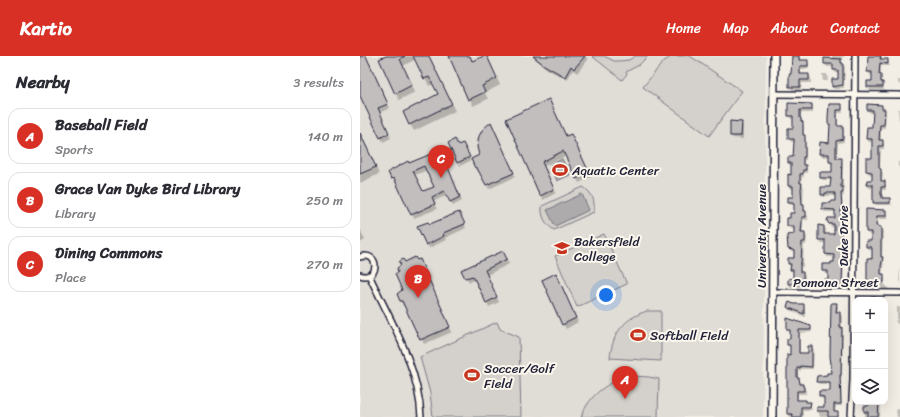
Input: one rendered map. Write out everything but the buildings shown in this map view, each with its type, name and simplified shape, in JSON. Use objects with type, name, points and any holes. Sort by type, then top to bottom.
[{"type":"street","name":"University Avenue","points":[[772,417],[774,56]]},
{"type":"street","name":"Duke Drive","points":[[851,417],[854,293],[855,56]]},
{"type":"street","points":[[774,94],[900,95]]},
{"type":"street","points":[[360,257],[370,257],[374,261],[375,268],[369,275],[360,275]]},
{"type":"street","points":[[369,275],[408,358],[416,385],[420,417]]},
{"type":"street","name":"Pomona Street","points":[[773,292],[900,293]]},
{"type":"shaded area","name":"Bakersfield College","points":[[360,56],[766,56],[763,417],[360,417]]},
{"type":"shaded area","points":[[592,56],[604,56],[614,61],[619,61],[629,60],[635,56],[648,56],[639,65],[626,72],[627,74],[622,80]]},
{"type":"shaded area","points":[[672,56],[690,56],[742,91],[709,136],[643,87],[663,62]]},
{"type":"shaded area","name":"Aquatic Center","points":[[562,159],[570,175],[557,181],[550,165]]},
{"type":"shaded area","points":[[583,187],[593,198],[594,212],[554,230],[544,220],[542,206]]},
{"type":"shaded area","points":[[582,194],[589,210],[555,226],[547,210]]},
{"type":"shaded area","points":[[604,234],[627,284],[577,307],[555,256]]},
{"type":"shaded area","name":"Softball Field","points":[[647,311],[661,311],[661,361],[610,358],[613,342],[621,328],[632,318]]},
{"type":"shaded area","name":"Soccer/Golf Field","points":[[497,322],[500,329],[519,337],[521,417],[433,417],[430,393],[420,357]]},
{"type":"shaded area","points":[[632,376],[659,379],[658,417],[581,417],[589,402],[601,390],[615,381]]},
{"type":"place","name":"Aquatic Center","points":[[560,170]]},
{"type":"place","name":"Dining Commons","points":[[441,178]]},
{"type":"place","name":"Bakersfield College","points":[[562,248]]},
{"type":"place","name":"Grace Van Dyke Bird Library","points":[[418,298]]},
{"type":"place","name":"Softball Field","points":[[638,335]]},
{"type":"place","name":"Soccer/Golf Field","points":[[472,375]]},
{"type":"place","name":"Baseball Field","points":[[625,399]]}]
